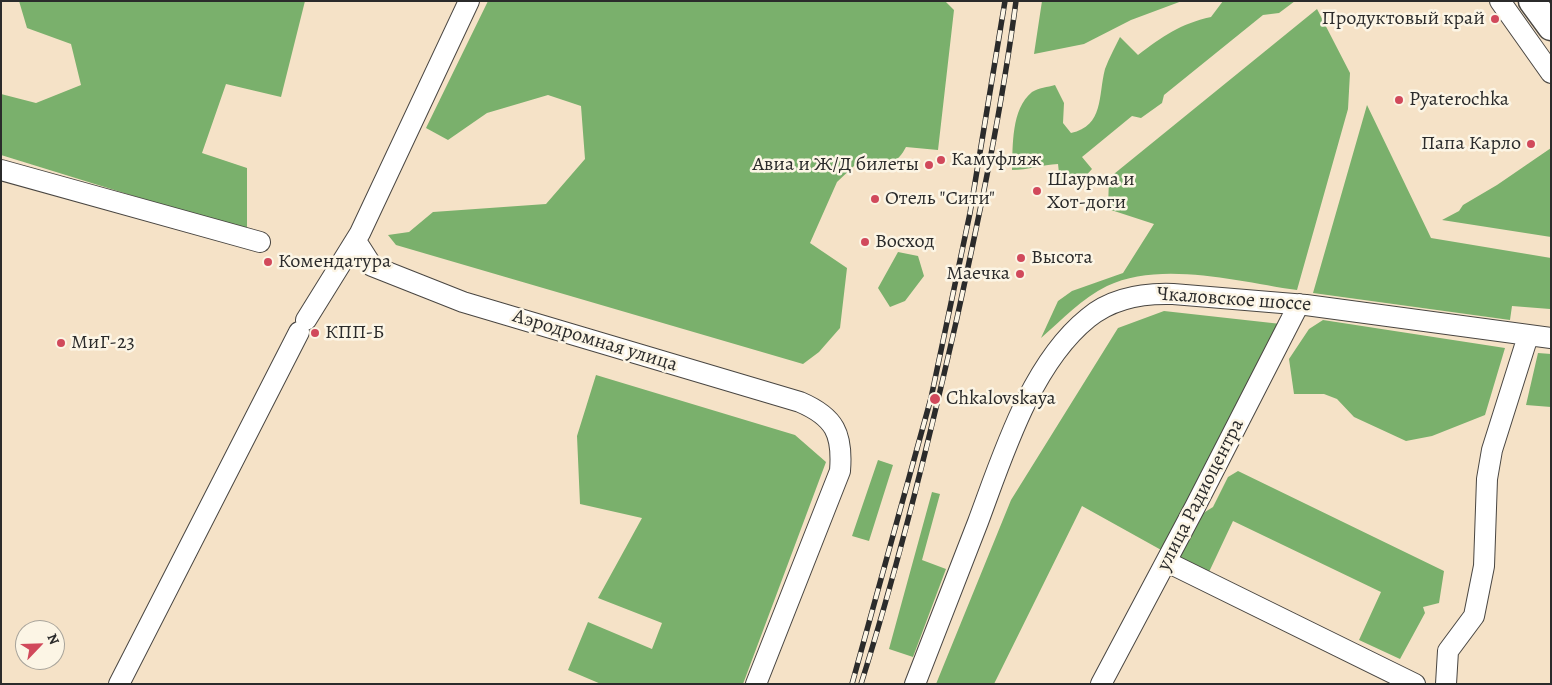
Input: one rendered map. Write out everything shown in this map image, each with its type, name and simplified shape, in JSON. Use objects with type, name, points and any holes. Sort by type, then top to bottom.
[{"type":"main road","points":[[1532,1],[1551,27]]},
{"type":"street","points":[[118,684],[302,326],[356,241],[469,1]]},
{"type":"street","points":[[1500,1],[1551,72]]},
{"type":"street","points":[[1,170],[260,242]]},
{"type":"street","name":"Аэродромная улица","points":[[356,241],[372,266],[463,302],[800,402],[818,410],[829,420],[839,435],[842,453],[840,471],[756,684]]},
{"type":"street","name":"Чкаловское шоссе","points":[[914,684],[1007,445],[1036,386],[1061,346],[1089,316],[1125,298],[1152,293],[1299,304],[1551,338]]},
{"type":"street","name":"улица Радиоцентра","points":[[1100,684],[1167,562],[1299,304]]},
{"type":"street","points":[[1446,684],[1448,651],[1474,616],[1484,566],[1487,479],[1492,450],[1528,336],[1551,334]]},
{"type":"street","points":[[1167,562],[1415,684]]},
{"type":"green space","points":[[19,1],[305,1],[281,97],[226,84],[202,153],[247,168],[247,231],[1,155],[1,94],[36,103],[81,85],[71,44],[27,28]]},
{"type":"green space","points":[[488,1],[945,1],[954,10],[938,150],[906,147],[896,160],[891,163],[878,166],[855,165],[837,182],[810,243],[847,268],[840,328],[819,352],[803,364],[396,245],[388,235],[409,232],[433,212],[546,204],[585,159],[581,106],[548,95],[487,113],[448,140],[426,128]]},
{"type":"green space","points":[[1042,1],[1182,1],[1131,20],[1084,44],[1034,54]]},
{"type":"green space","points":[[1223,1],[1295,1],[1279,13],[1263,15],[1164,95],[1162,103],[1141,118],[1132,116],[1082,157],[1092,169],[1080,182],[1060,182],[1058,164],[1012,170],[1014,128],[1020,108],[1032,92],[1055,85],[1064,103],[1063,123],[1071,133],[1082,129],[1089,124],[1098,108],[1105,69],[1120,37],[1138,55],[1172,32],[1190,23],[1211,17]]},
{"type":"green space","points":[[1317,9],[1350,73],[1348,109],[1297,290],[1201,275],[1151,275],[1128,278],[1107,286],[1089,297],[1041,338],[1058,301],[1072,291],[1123,273],[1154,224],[1108,209],[1109,178]]},
{"type":"green space","points":[[1367,105],[1431,238],[1551,258],[1550,309],[1512,306],[1510,320],[1313,293]]},
{"type":"green space","points":[[1551,148],[1551,237],[1442,220],[1459,211],[1463,205],[1497,185]]},
{"type":"green space","points":[[898,252],[918,256],[924,276],[905,301],[890,307],[878,288]]},
{"type":"green space","points":[[1164,311],[1281,324],[1163,551],[1082,506],[994,684],[936,684],[1011,500],[1118,328]]},
{"type":"green space","points":[[1323,320],[1505,348],[1485,415],[1432,436],[1406,441],[1354,417],[1337,399],[1324,394],[1294,394],[1289,359],[1309,329]]},
{"type":"green space","points":[[1538,353],[1551,354],[1551,407],[1526,405]]},
{"type":"green space","points":[[596,375],[795,435],[826,462],[743,684],[601,684],[568,670],[588,622],[652,649],[662,623],[598,598],[642,518],[580,504],[577,436]]},
{"type":"green space","points":[[878,460],[893,465],[869,541],[852,536]]},
{"type":"green space","points":[[1238,471],[1444,571],[1439,603],[1423,607],[1425,613],[1400,659],[1359,640],[1381,592],[1233,521],[1209,572],[1177,558],[1197,517],[1213,507],[1228,477]]},
{"type":"green space","points":[[932,492],[940,494],[922,560],[946,569],[913,657],[889,649]]},
{"type":"railway","points":[[852,684],[931,398],[970,213],[1005,1]]},
{"type":"railway","points":[[861,684],[913,502],[957,318],[990,160],[1016,1]]},
{"type":"place","name":"Продуктовый край","points":[[1495,19]]},
{"type":"place","name":"Pyaterochka","points":[[1399,100]]},
{"type":"place","name":"Папа Карло","points":[[1531,144]]},
{"type":"place","name":"Камуфляж","points":[[941,160]]},
{"type":"place","name":"Авиа и Ж/Д билеты","points":[[929,165]]},
{"type":"place","name":"Шаурма и Хот-доги","points":[[1037,191]]},
{"type":"place","name":"Отель \"Сити\"","points":[[875,199]]},
{"type":"place","name":"Восход","points":[[865,242]]},
{"type":"place","name":"Высота","points":[[1021,258]]},
{"type":"place","name":"Комендатура","points":[[268,262]]},
{"type":"place","name":"Маечка","points":[[1020,274]]},
{"type":"place","name":"КПП-Б","points":[[315,333]]},
{"type":"place","name":"МиГ-23","points":[[61,343]]},
{"type":"place","name":"Chkalovskaya","points":[[935,399]]}]
